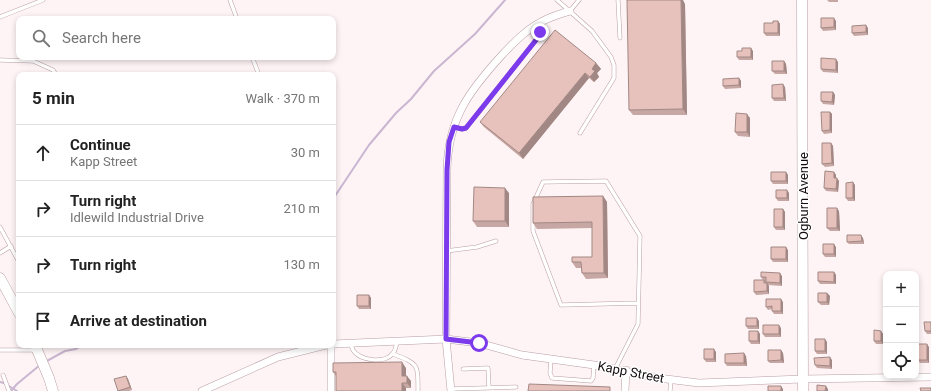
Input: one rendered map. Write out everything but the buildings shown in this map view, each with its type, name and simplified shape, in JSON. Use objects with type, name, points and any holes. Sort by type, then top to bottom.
[{"type":"street","name":"Ogburn Avenue","points":[[802,0],[803,391]]},
{"type":"street","points":[[451,390],[446,339],[447,154],[454,127],[465,101],[486,73],[523,34],[547,19],[570,11]]},
{"type":"street","points":[[0,278],[16,303]]},
{"type":"street","name":"Kapp Street","points":[[336,345],[446,339],[479,343],[522,355],[594,364],[658,378],[699,383],[803,379],[931,377]]},
{"type":"street","points":[[36,348],[49,378],[52,391]]},
{"type":"street","points":[[202,391],[278,357],[314,348]]},
{"type":"street","points":[[331,391],[332,348]]},
{"type":"street","points":[[625,391],[626,370]]},
{"type":"lane","points":[[0,17],[43,0]]},
{"type":"lane","points":[[230,0],[236,16]]},
{"type":"lane","points":[[557,0],[592,31],[611,57],[614,65],[614,78],[580,133]]},
{"type":"lane","points":[[570,11],[579,0]]},
{"type":"lane","points":[[618,0],[620,38]]},
{"type":"lane","points":[[454,127],[462,129],[466,128],[540,35],[537,25]]},
{"type":"lane","points":[[0,60],[33,61],[53,70],[54,72]]},
{"type":"lane","points":[[253,60],[259,72]]},
{"type":"lane","points":[[615,369],[638,324],[640,236],[606,181],[543,182],[533,204],[533,231],[561,305],[638,303]]},
{"type":"lane","points":[[0,227],[16,256]]},
{"type":"lane","points":[[446,251],[477,247],[496,241]]},
{"type":"lane","points":[[0,253],[11,246]]},
{"type":"lane","points":[[350,343],[356,354],[369,359],[384,359],[389,358],[393,354],[396,349],[397,341]]},
{"type":"lane","points":[[0,350],[24,348]]},
{"type":"lane","points":[[393,354],[413,363],[418,369],[418,391]]},
{"type":"lane","points":[[551,359],[550,373],[552,378],[591,380],[593,378],[594,364]]},
{"type":"lane","points":[[463,369],[488,368],[489,388]]},
{"type":"lane","points":[[3,375],[9,391]]},
{"type":"lane","points":[[670,391],[671,380]]},
{"type":"lane","points":[[451,390],[516,387]]},
{"type":"waterway","points":[[336,194],[369,145],[396,113],[411,99],[434,71],[475,34],[505,0]]},
{"type":"waterway","points":[[45,362],[65,351],[78,348]]},
{"type":"waterway","points":[[11,391],[17,384],[40,365]]},
{"type":"waterway","points":[[0,382],[17,391]]},
{"type":"route","points":[[479,343],[446,339],[447,154],[449,142],[454,127],[462,129],[466,128],[540,35],[540,32]]}]
